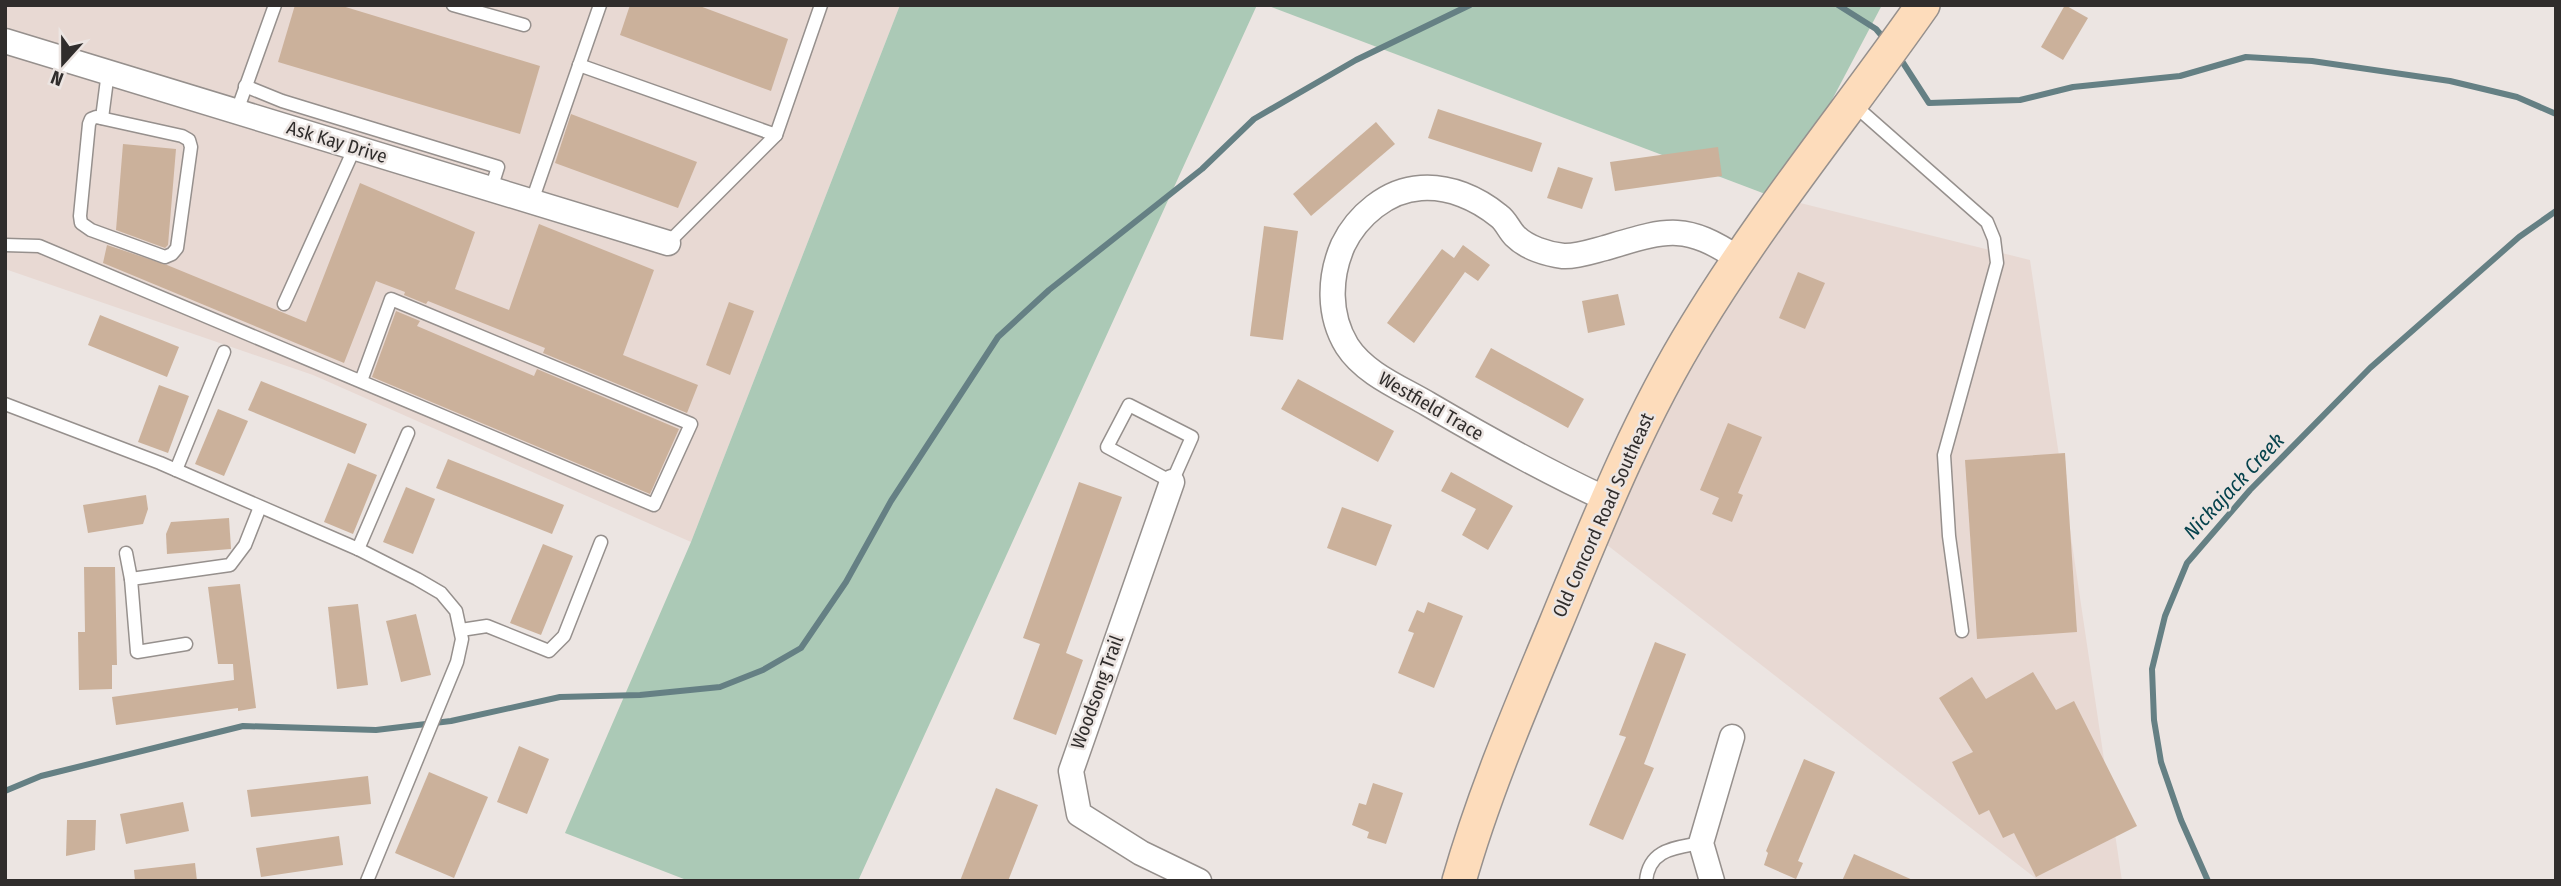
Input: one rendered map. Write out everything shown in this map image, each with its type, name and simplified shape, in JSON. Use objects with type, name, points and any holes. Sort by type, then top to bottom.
[{"type":"street","name":"Old Concord Road Southeast","points":[[1459,881],[1514,724],[1606,499],[1644,419],[1694,328],[1739,259],[1920,9]]},
{"type":"street","name":"Ask Kay Drive","points":[[5,41],[668,243]]},
{"type":"street","name":"Westfield Trace","points":[[1606,499],[1496,444],[1367,369],[1348,347],[1336,320],[1333,300],[1336,261],[1348,235],[1367,212],[1392,195],[1420,188],[1450,190],[1478,200],[1502,217],[1515,237],[1537,250],[1566,256],[1670,232],[1695,234],[1739,259]]},
{"type":"street","name":"Woodsong Trail","points":[[1172,482],[1071,771],[1079,814],[1141,853],[1199,881]]},
{"type":"street","points":[[1712,881],[1701,843],[1732,737]]},
{"type":"lane","points":[[237,111],[275,5]]},
{"type":"lane","points":[[453,5],[524,25]]},
{"type":"lane","points":[[532,201],[600,5]]},
{"type":"lane","points":[[668,243],[776,135],[821,5]]},
{"type":"lane","points":[[579,65],[776,135]]},
{"type":"lane","points":[[102,118],[108,72]]},
{"type":"lane","points":[[245,86],[282,101],[498,167],[491,189]]},
{"type":"lane","points":[[1857,96],[1987,222],[1994,239],[1997,263],[1944,455],[1949,536],[1962,631]]},
{"type":"lane","points":[[102,118],[182,136],[189,140],[191,147],[177,248],[172,254],[165,257],[91,230],[81,223],[89,124],[91,119],[102,118]]},
{"type":"lane","points":[[284,304],[355,147]]},
{"type":"lane","points":[[5,244],[39,246],[654,505],[691,424],[391,299],[361,381]]},
{"type":"lane","points":[[176,470],[224,352]]},
{"type":"lane","points":[[5,404],[176,470],[358,549],[442,593],[456,611],[462,639],[457,662],[367,881]]},
{"type":"lane","points":[[1129,405],[1192,437],[1172,482],[1107,447],[1129,405]]},
{"type":"lane","points":[[358,549],[408,433]]},
{"type":"lane","points":[[131,579],[230,565],[246,545],[260,507]]},
{"type":"lane","points":[[461,630],[487,626],[549,651],[564,636],[601,542]]},
{"type":"lane","points":[[126,553],[137,652],[186,644]]},
{"type":"lane","points":[[1646,881],[1647,870],[1663,850],[1701,843]]},
{"type":"shaded area","points":[[5,5],[900,5],[691,542],[313,375],[5,269]]},
{"type":"shaded area","points":[[1768,195],[2030,260],[2122,881],[2039,881],[1593,534]]},
{"type":"green space","points":[[900,5],[1257,5],[858,881],[689,881],[565,833],[691,542]]},
{"type":"green space","points":[[1266,5],[1882,5],[1794,172],[1768,195]]},
{"type":"building","points":[[295,5],[339,5],[540,66],[520,134],[278,62]]},
{"type":"building","points":[[630,5],[697,5],[788,39],[771,91],[620,35]]},
{"type":"building","points":[[2065,5],[2088,18],[2063,60],[2041,47]]},
{"type":"building","points":[[1438,109],[1542,143],[1532,172],[1428,138]]},
{"type":"building","points":[[571,114],[697,162],[678,208],[555,163]]},
{"type":"building","points":[[1376,122],[1395,144],[1311,216],[1293,194]]},
{"type":"building","points":[[123,144],[176,149],[168,245],[165,248],[116,230]]},
{"type":"building","points":[[1718,147],[1722,176],[1615,191],[1610,162]]},
{"type":"building","points":[[1558,167],[1593,178],[1582,209],[1547,198]]},
{"type":"building","points":[[360,183],[475,232],[455,289],[509,310],[539,224],[654,270],[623,355],[698,385],[687,413],[543,353],[545,348],[428,301],[426,304],[404,295],[405,292],[376,281],[344,363],[103,263],[107,245],[167,265],[306,322]]},
{"type":"building","points":[[1264,226],[1298,231],[1283,340],[1250,336]]},
{"type":"building","points":[[1463,245],[1490,265],[1478,281],[1465,272],[1414,343],[1387,323],[1442,249],[1454,258]]},
{"type":"building","points":[[1798,272],[1825,283],[1805,329],[1779,318]]},
{"type":"building","points":[[1618,294],[1625,325],[1588,333],[1582,301]]},
{"type":"building","points":[[729,302],[754,311],[730,375],[706,365]]},
{"type":"building","points":[[396,311],[420,321],[417,326],[534,376],[537,369],[679,429],[650,494],[372,377]]},
{"type":"building","points":[[100,315],[179,347],[167,377],[88,345]]},
{"type":"building","points":[[1491,348],[1584,399],[1568,428],[1475,377]]},
{"type":"building","points":[[1298,379],[1394,431],[1378,462],[1281,409]]},
{"type":"building","points":[[261,381],[367,424],[355,454],[248,410]]},
{"type":"building","points":[[159,385],[189,396],[168,453],[138,442]]},
{"type":"building","points":[[218,409],[248,421],[224,476],[195,464]]},
{"type":"building","points":[[1728,423],[1762,437],[1738,493],[1743,495],[1732,522],[1712,514],[1719,498],[1700,490]]},
{"type":"building","points":[[2065,453],[2077,632],[1977,639],[1965,460]]},
{"type":"building","points":[[448,459],[564,505],[552,534],[436,488]]},
{"type":"building","points":[[348,463],[377,475],[353,534],[324,522]]},
{"type":"building","points":[[1451,472],[1513,506],[1488,550],[1462,535],[1476,509],[1441,491]]},
{"type":"building","points":[[1079,482],[1122,497],[1066,653],[1083,660],[1056,735],[1013,719],[1040,644],[1023,638]]},
{"type":"building","points":[[406,487],[435,499],[413,554],[383,542]]},
{"type":"building","points":[[146,495],[148,509],[143,524],[88,533],[83,505]]},
{"type":"building","points":[[1342,507],[1392,525],[1376,566],[1327,548]]},
{"type":"building","points":[[229,518],[231,549],[167,554],[166,534],[171,522]]},
{"type":"building","points":[[543,544],[573,556],[541,635],[510,623]]},
{"type":"building","points":[[84,567],[115,567],[117,665],[112,665],[112,689],[79,690],[78,632],[85,632]]},
{"type":"building","points":[[240,584],[256,708],[238,711],[238,708],[116,725],[112,697],[234,680],[233,664],[218,664],[208,587]]},
{"type":"building","points":[[1428,602],[1463,616],[1434,688],[1398,673],[1414,633],[1408,631],[1417,610],[1424,613]]},
{"type":"building","points":[[358,604],[368,685],[337,689],[328,607]]},
{"type":"building","points":[[416,614],[431,675],[401,682],[386,621]]},
{"type":"building","points":[[1655,642],[1686,654],[1644,764],[1654,768],[1623,840],[1589,825],[1626,737],[1619,735]]},
{"type":"building","points":[[2033,672],[2056,710],[2074,701],[2137,826],[2036,877],[2014,833],[2003,838],[1989,810],[1979,815],[1952,762],[1973,752],[1939,698],[1972,677],[1986,699]]},
{"type":"building","points":[[519,746],[549,759],[527,814],[497,802]]},
{"type":"building","points":[[1804,759],[1835,772],[1798,861],[1803,863],[1796,879],[1764,865],[1768,853],[1766,851]]},
{"type":"building","points":[[429,772],[488,797],[454,878],[395,853]]},
{"type":"building","points":[[368,776],[371,804],[251,817],[247,790]]},
{"type":"building","points":[[1373,783],[1403,793],[1386,844],[1367,838],[1369,832],[1352,825],[1359,803],[1366,805]]},
{"type":"building","points":[[996,788],[1038,805],[1008,881],[960,881]]},
{"type":"building","points":[[183,802],[189,831],[126,844],[120,814]]},
{"type":"building","points":[[67,820],[96,820],[95,850],[66,856]]},
{"type":"building","points":[[339,836],[343,865],[261,877],[256,848]]},
{"type":"building","points":[[1854,854],[1915,881],[1842,881]]},
{"type":"building","points":[[195,863],[197,881],[135,881],[134,870]]},
{"type":"waterway","points":[[5,791],[41,776],[243,726],[376,730],[451,721],[560,697],[640,695],[720,687],[763,670],[801,648],[846,582],[891,501],[998,337],[1049,290],[1202,169],[1254,119],[1356,60],[1470,5]]},
{"type":"waterway","points":[[1838,5],[1876,29],[1887,42]]},
{"type":"waterway","points":[[1898,55],[1929,103],[2020,100],[2073,87],[2180,76],[2246,57],[2312,61],[2450,81],[2517,97],[2556,114]]},
{"type":"waterway","name":"Nickajack Creek","points":[[2208,881],[2181,820],[2161,762],[2154,720],[2152,669],[2165,616],[2187,563],[2250,490],[2370,368],[2519,237],[2556,211]]}]
